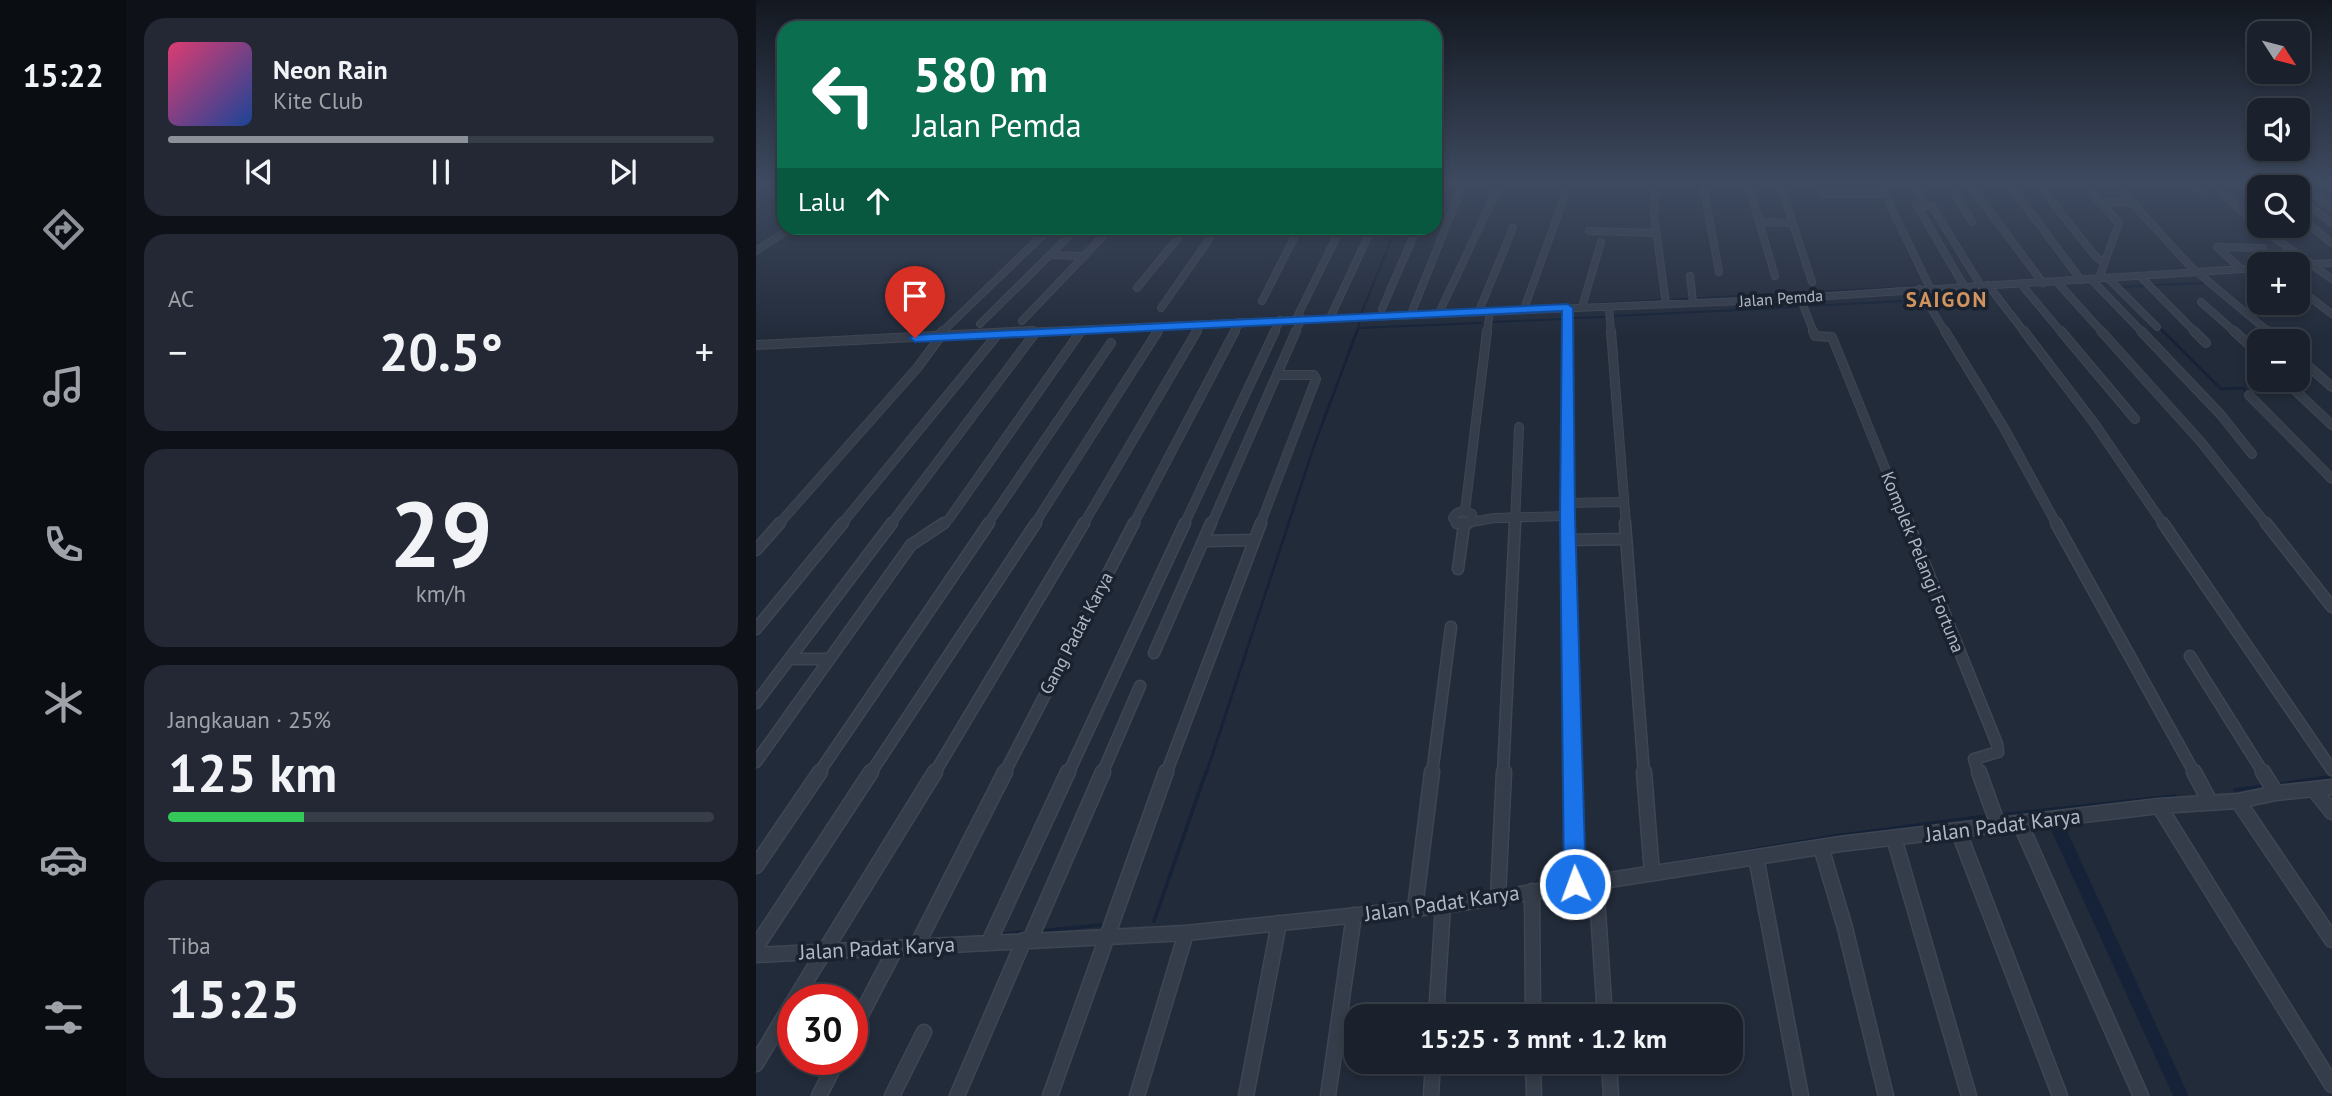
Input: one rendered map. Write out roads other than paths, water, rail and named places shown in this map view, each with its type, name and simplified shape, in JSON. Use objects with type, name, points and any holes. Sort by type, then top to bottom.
[{"type":"street","points":[[756,251],[780,235]]},
{"type":"street","points":[[756,550],[918,367],[938,337],[1043,235]]},
{"type":"street","points":[[980,324],[1070,235]]},
{"type":"street","points":[[1022,321],[1104,235]]},
{"type":"street","points":[[1137,288],[1179,235]]},
{"type":"street","points":[[1161,308],[1212,235]]},
{"type":"street","points":[[1262,301],[1295,235]]},
{"type":"street","points":[[1154,653],[1338,235]]},
{"type":"street","points":[[1330,318],[1369,235]]},
{"type":"street","points":[[1382,309],[1414,235]]},
{"type":"street","points":[[1411,314],[1443,235]]},
{"type":"street","points":[[1439,313],[1476,235]]},
{"type":"street","points":[[1479,312],[1510,235]]},
{"type":"street","points":[[1524,309],[1551,235]]},
{"type":"street","points":[[1656,235],[1666,301]]},
{"type":"street","points":[[1712,235],[1719,272]]},
{"type":"street","points":[[1764,235],[1775,276]]},
{"type":"street","points":[[1797,235],[1812,282]]},
{"type":"street","points":[[1904,235],[1927,288],[2210,802]]},
{"type":"street","points":[[1934,235],[1963,285]]},
{"type":"street","points":[[1949,235],[1982,284],[2094,423],[2332,770]]},
{"type":"street","points":[[2007,235],[2042,281]]},
{"type":"street","points":[[2047,235],[2080,278]]},
{"type":"street","points":[[2078,235],[2103,262]]},
{"type":"street","points":[[2114,235],[2097,277],[2221,415],[2252,454]]},
{"type":"street","points":[[2162,235],[2195,270],[2266,329]]},
{"type":"street","points":[[2270,235],[2294,252]]},
{"type":"street","points":[[1582,307],[1601,242]]},
{"type":"street","points":[[2241,269],[2217,247],[2263,248]]},
{"type":"street","points":[[1050,255],[1084,256]]},
{"type":"street","points":[[2310,263],[2332,263]]},
{"type":"street","points":[[2310,263],[2332,279]]},
{"type":"street","name":"Jalan Pemda","points":[[1158,326],[1800,297],[2247,269]]},
{"type":"street","points":[[1690,275],[1693,302]]},
{"type":"street","points":[[2140,276],[2206,343]]},
{"type":"street","points":[[2108,278],[2157,327]]},
{"type":"street","points":[[2057,282],[2201,442],[2332,607]]},
{"type":"street","points":[[2021,284],[2135,419]]},
{"type":"street","name":"Komplek Pelangi Fortuna","points":[[1800,297],[1815,336],[1832,337],[1997,744],[1998,752],[1994,755],[1974,759],[1998,825]]},
{"type":"street","points":[[2310,297],[2332,314]]},
{"type":"street","points":[[2201,302],[2247,342]]},
{"type":"street","points":[[1609,307],[1652,873]]},
{"type":"street","points":[[1568,308],[1567,516],[1575,884]]},
{"type":"street","points":[[1465,511],[1490,311]]},
{"type":"street","points":[[989,942],[1280,320]]},
{"type":"street","name":"Gang Padat Karya","points":[[916,947],[1054,675],[1241,322]]},
{"type":"street","points":[[805,984],[1200,325]]},
{"type":"street","points":[[756,345],[1158,326],[1158,332],[1112,407],[756,947]]},
{"type":"street","points":[[756,762],[918,536],[938,528],[949,519],[1081,331]]},
{"type":"street","points":[[756,704],[1035,333]]},
{"type":"street","points":[[756,629],[997,335]]},
{"type":"street","points":[[756,866],[1111,343]]},
{"type":"street","points":[[2310,368],[2332,387]]},
{"type":"street","points":[[1050,1096],[1148,820],[1316,379],[1311,375],[1278,375]]},
{"type":"street","points":[[2297,392],[2332,425]]},
{"type":"street","points":[[2249,395],[2332,478]]},
{"type":"street","points":[[1498,896],[1519,427]]},
{"type":"street","points":[[1567,503],[1622,502]]},
{"type":"street","points":[[1474,520],[1472,514],[1465,511],[1458,512],[1453,518],[1457,524],[1464,525],[1474,520],[1516,516],[1567,516]]},
{"type":"street","points":[[1458,569],[1464,525]]},
{"type":"street","points":[[1568,540],[1625,539]]},
{"type":"street","points":[[1204,541],[1254,540]]},
{"type":"street","points":[[1416,901],[1451,627]]},
{"type":"street","points":[[2190,656],[2276,793]]},
{"type":"street","points":[[789,659],[830,659]]},
{"type":"street","points":[[957,1096],[1140,686]]},
{"type":"street","name":"Jalan Padat Karya","points":[[756,955],[1186,933],[1354,915],[1416,901],[1443,906],[1821,847],[2159,806],[2238,801],[2276,793],[2315,791],[2332,787]]},
{"type":"street","points":[[2315,791],[2332,812]]},
{"type":"street","points":[[2238,801],[2332,940]]},
{"type":"street","points":[[2159,806],[2332,1085]]},
{"type":"street","points":[[2020,823],[2141,1096]]},
{"type":"street","points":[[1958,830],[2060,1096]]},
{"type":"street","points":[[1894,838],[1969,1096]]},
{"type":"street","points":[[1821,847],[1845,928],[1886,1096]]},
{"type":"street","points":[[1756,857],[1801,1096]]},
{"type":"street","points":[[1596,881],[1604,1004]]},
{"type":"street","points":[[1532,891],[1533,1004]]},
{"type":"street","points":[[1437,1004],[1443,906]]},
{"type":"street","points":[[1328,1096],[1354,915]]},
{"type":"street","points":[[1245,1096],[1279,923]]},
{"type":"street","points":[[1137,1096],[1186,933]]},
{"type":"street","points":[[868,1001],[896,948]]},
{"type":"street","points":[[756,1064],[777,1029]]},
{"type":"street","points":[[892,1096],[924,1032]]},
{"type":"street","points":[[1431,1096],[1432,1074]]},
{"type":"street","points":[[1533,1074],[1534,1096]]},
{"type":"street","points":[[1610,1074],[1611,1096]]},
{"type":"street","points":[[818,1096],[829,1075]]},
{"type":"waterway","points":[[1361,314],[1393,235]]},
{"type":"waterway","points":[[2318,261],[2332,260]]},
{"type":"waterway","points":[[2123,274],[2190,269]]},
{"type":"waterway","points":[[2155,285],[2208,283]]},
{"type":"waterway","points":[[1903,287],[1963,284]]},
{"type":"waterway","points":[[2119,287],[2145,286]]},
{"type":"waterway","points":[[1589,304],[1893,288]]},
{"type":"waterway","points":[[1932,300],[1959,298]]},
{"type":"waterway","points":[[1809,306],[1921,300]]},
{"type":"waterway","points":[[1531,307],[1577,305]]},
{"type":"waterway","points":[[1486,308],[1520,307]]},
{"type":"waterway","points":[[1615,316],[1798,307]]},
{"type":"waterway","points":[[1446,310],[1474,309]]},
{"type":"waterway","points":[[1574,318],[1604,317]]},
{"type":"waterway","points":[[1358,328],[1360,319]]},
{"type":"waterway","points":[[1492,322],[1562,319]]},
{"type":"waterway","points":[[1358,328],[1481,323]]},
{"type":"waterway","points":[[2158,326],[2221,389],[2243,388],[2249,395]]},
{"type":"waterway","points":[[1357,333],[1358,328]]},
{"type":"waterway","points":[[1206,774],[1314,446],[1357,331]]},
{"type":"waterway","points":[[1154,921],[1206,772]]},
{"type":"waterway","points":[[2281,784],[2328,777]]},
{"type":"waterway","points":[[2235,790],[2263,786]]},
{"type":"waterway","points":[[1999,815],[2175,796]]},
{"type":"waterway","points":[[1679,862],[1835,836],[1986,816]]},
{"type":"waterway","points":[[2058,828],[2181,1096]]},
{"type":"waterway","points":[[1039,931],[1101,925]]},
{"type":"waterway","points":[[1004,934],[1028,932]]},
{"type":"district","name":"SAIGON","points":[[1947,299]]}]
